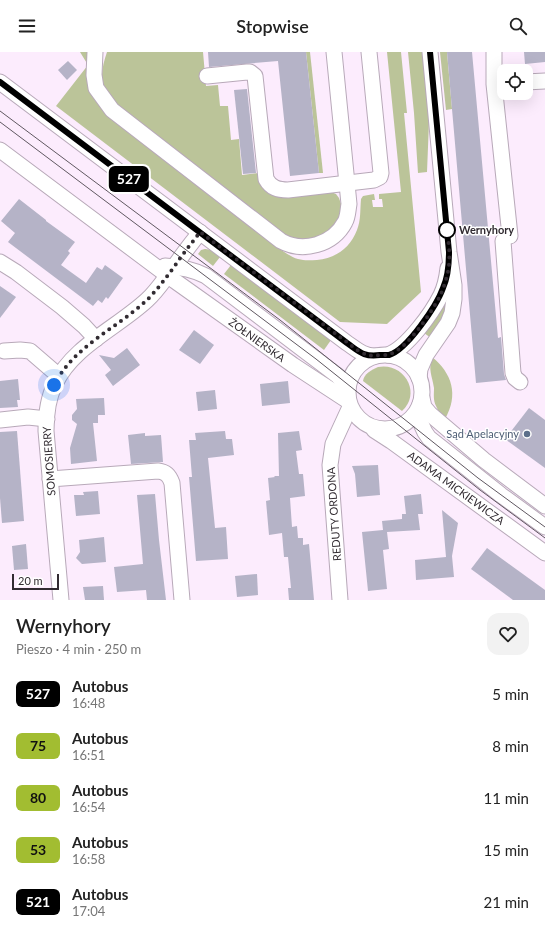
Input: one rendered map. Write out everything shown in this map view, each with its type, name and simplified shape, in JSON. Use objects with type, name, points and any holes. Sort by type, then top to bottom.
[{"type":"street","points":[[95,52],[94,74],[96,88],[112,110],[281,241],[287,245],[306,248],[322,243],[335,235],[345,221],[349,204],[334,52]]},
{"type":"street","points":[[207,76],[250,72],[255,76],[266,179],[271,186],[280,190],[285,190],[374,180],[380,177],[381,173],[368,52]]},
{"type":"street","points":[[419,378],[420,369],[424,358],[447,326],[453,310],[454,299],[454,285],[449,252],[430,52]]},
{"type":"street","points":[[494,52],[497,71]]},
{"type":"street","points":[[533,82],[545,81]]},
{"type":"street","points":[[0,82],[358,351],[368,356],[398,357],[407,362],[419,378],[422,388],[419,413],[420,422],[425,433],[430,439],[501,495],[545,527]]},
{"type":"street","points":[[500,100],[513,373],[515,378],[520,382]]},
{"type":"street","points":[[0,150],[147,260],[171,271],[191,270],[200,273],[266,321],[338,376],[345,386],[348,401],[356,417],[366,425],[385,430],[398,427],[412,418],[421,401]]},
{"type":"street","points":[[171,271],[200,232]]},
{"type":"street","points":[[348,401],[349,382],[355,369],[362,362],[399,349],[409,340],[434,307],[447,277],[449,252]]},
{"type":"street","points":[[0,262],[53,300],[84,326],[96,339]]},
{"type":"street","name":"SOMOSIERRY","points":[[61,600],[46,431],[48,409],[52,392],[59,376],[76,355],[143,304],[155,292],[171,271]]},
{"type":"street","name":"ŻOŁNIERSKA","points":[[171,271],[293,365],[348,401]]},
{"type":"street","points":[[4,351],[30,351],[59,376]]},
{"type":"street","name":"REDUTY ORDONA","points":[[340,600],[330,465],[333,444],[348,401]]},
{"type":"street","points":[[421,401],[430,414],[484,460],[545,506]]},
{"type":"street","points":[[0,420],[28,418],[47,419]]},
{"type":"street","name":"ADAMA MICKIEWICZA","points":[[366,425],[391,441],[545,553]]},
{"type":"street","points":[[50,479],[158,471],[166,473],[172,483],[182,600]]},
{"type":"green space","points":[[80,52],[89,52],[91,84],[274,245],[295,258],[301,260],[317,260],[330,257],[342,251],[350,242],[354,236],[360,219],[361,199],[363,196],[374,194],[375,200],[372,200],[373,207],[383,207],[382,199],[379,199],[379,194],[401,192],[387,52],[401,52],[407,113],[404,113],[421,292],[387,324],[340,322],[56,106],[88,65]]},
{"type":"green space","points":[[107,52],[203,52],[206,86],[218,85],[220,106],[228,106],[231,140],[239,139],[242,175],[259,173],[262,184],[266,190],[275,195],[331,192],[336,194],[341,204],[339,219],[327,237],[292,242],[119,109],[108,95],[102,81],[102,71]]},
{"type":"green space","points":[[306,52],[310,52],[323,173],[319,173]]},
{"type":"green space","points":[[408,52],[423,52],[429,122],[427,172],[418,173]]},
{"type":"green space","points":[[440,52],[447,52],[452,109],[446,110]]},
{"type":"green space","points":[[201,250],[212,250],[220,257],[213,266],[198,254]]},
{"type":"green space","points":[[231,265],[331,340],[324,350],[224,274]]},
{"type":"green space","points":[[444,306],[446,306],[446,313],[431,338],[424,333]]},
{"type":"green space","points":[[432,357],[439,363],[449,377],[451,385],[452,401],[445,419],[434,402],[434,388],[430,369]]},
{"type":"green space","points":[[378,367],[396,369],[407,380],[410,388],[410,396],[408,404],[402,411],[363,381],[368,372]]},
{"type":"building","points":[[208,52],[306,52],[319,173],[290,176],[278,61],[209,67]]},
{"type":"building","points":[[447,52],[472,52],[498,338],[501,337],[504,374],[506,380],[476,383]]},
{"type":"building","points":[[524,52],[545,52],[545,62],[525,64]]},
{"type":"building","points":[[68,61],[77,70],[67,80],[58,70]]},
{"type":"building","points":[[247,89],[256,173],[243,174],[234,90]]},
{"type":"building","points":[[19,199],[75,242],[68,251],[70,253],[61,265],[86,283],[97,267],[102,270],[105,265],[123,278],[108,299],[106,297],[102,303],[98,300],[93,306],[8,242],[15,233],[1,221]]},
{"type":"building","points":[[0,286],[16,297],[0,318]]},
{"type":"building","points":[[194,330],[214,345],[200,364],[179,350]]},
{"type":"building","points":[[127,348],[140,365],[113,386],[105,375],[111,370],[99,355],[114,358]]},
{"type":"building","points":[[18,379],[20,400],[17,400],[18,407],[0,408],[0,381]]},
{"type":"building","points":[[288,381],[290,403],[262,406],[260,384]]},
{"type":"building","points":[[215,390],[217,409],[198,411],[196,392]]},
{"type":"building","points":[[104,398],[105,415],[98,415],[98,423],[93,423],[97,461],[71,464],[70,448],[77,424],[72,420],[72,415],[77,409],[76,399]]},
{"type":"building","name":"Sąd Apelacyjny","points":[[529,408],[545,420],[545,468],[505,439]]},
{"type":"building","points":[[17,431],[24,521],[2,523],[0,498],[0,432]]},
{"type":"building","points":[[225,431],[226,439],[232,439],[234,455],[208,458],[215,528],[226,527],[228,559],[196,561],[189,477],[192,477],[189,440],[196,440],[195,433]]},
{"type":"building","points":[[299,431],[302,450],[296,451],[299,474],[303,474],[305,496],[290,498],[292,527],[297,526],[298,538],[303,538],[303,545],[309,544],[314,600],[289,600],[288,588],[291,588],[288,557],[284,557],[282,533],[269,535],[266,501],[270,500],[268,478],[279,476],[278,433]]},
{"type":"building","points":[[145,433],[145,436],[161,435],[163,462],[131,464],[128,435]]},
{"type":"building","points":[[378,465],[380,495],[357,497],[355,474],[352,466]]},
{"type":"building","points":[[98,491],[100,514],[76,516],[74,495],[84,495],[83,492]]},
{"type":"building","points":[[155,494],[166,600],[147,600],[146,590],[117,592],[114,567],[143,564],[137,495]]},
{"type":"building","points":[[421,494],[423,514],[418,514],[420,530],[387,532],[389,549],[383,550],[387,589],[368,591],[362,532],[383,530],[382,521],[402,519],[402,514],[406,514],[404,496]]},
{"type":"building","points":[[442,510],[458,523],[452,556],[454,577],[416,580],[415,560],[446,557]]},
{"type":"building","points":[[104,537],[106,562],[82,564],[76,558],[80,552],[79,540]]},
{"type":"building","points":[[26,544],[28,569],[14,570],[12,546]]},
{"type":"building","points":[[487,548],[545,590],[545,600],[513,600],[471,569]]},
{"type":"building","points":[[257,574],[258,595],[237,597],[235,576]]},
{"type":"building","points":[[103,586],[104,600],[85,600],[83,587]]},
{"type":"tram line","points":[[0,111],[280,320],[478,478],[545,527]]},
{"type":"tram line","points":[[0,122],[316,359],[480,490],[545,538]]},
{"type":"bus line","name":"527","points":[[0,82],[347,343],[368,356],[388,355],[392,354],[405,344],[431,312],[444,287],[448,272],[449,252],[430,52]]},
{"type":"place","name":"Wernyhory","points":[[447,230]]},
{"type":"place","name":"Sąd Apelacyjny","points":[[527,434]]},
{"type":"route","points":[[54,385],[64,369],[76,355],[143,304],[155,292],[200,232],[360,352],[368,356],[388,355],[395,352],[405,344],[431,312],[440,296],[448,272],[449,252],[447,230]]}]
